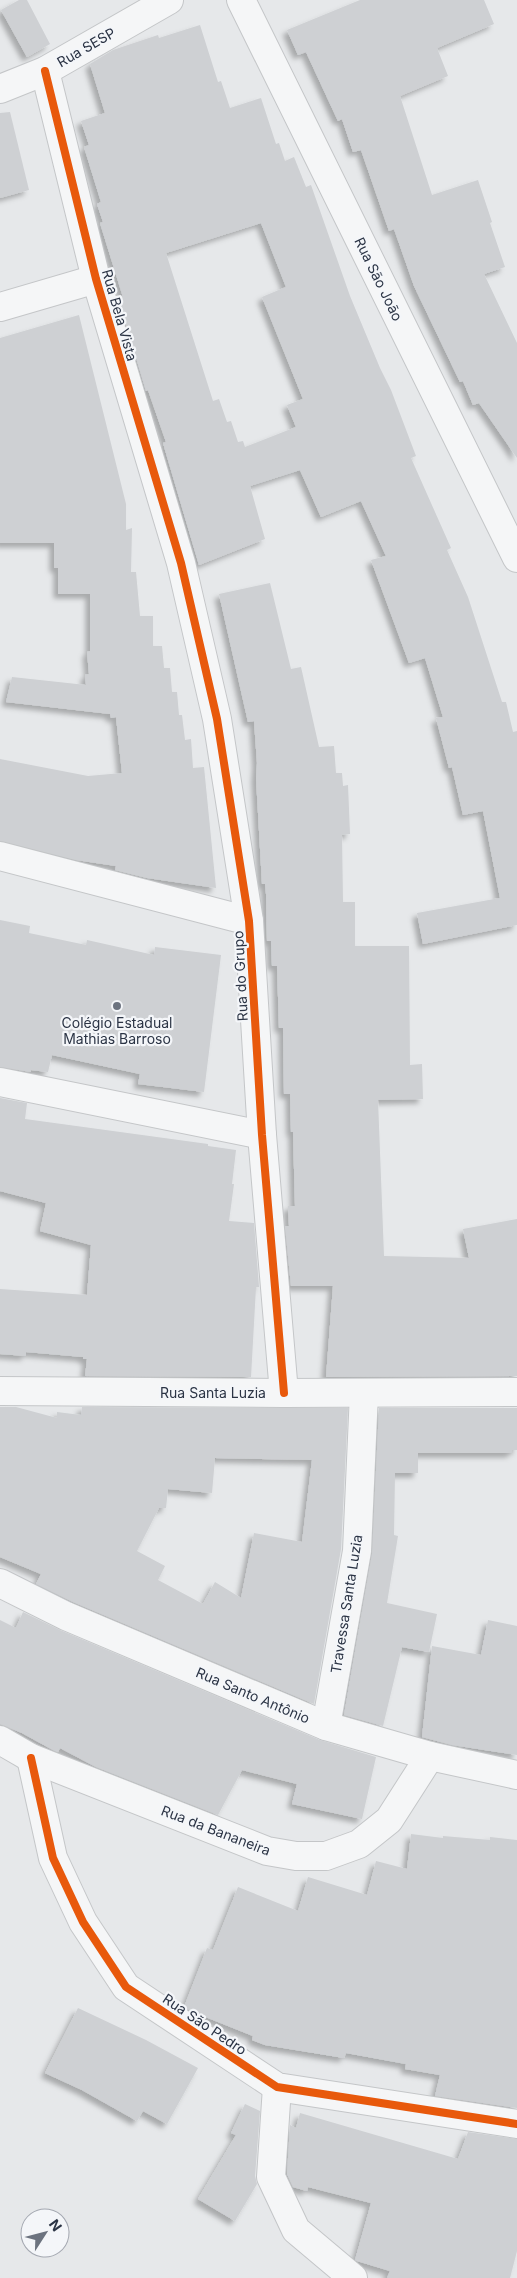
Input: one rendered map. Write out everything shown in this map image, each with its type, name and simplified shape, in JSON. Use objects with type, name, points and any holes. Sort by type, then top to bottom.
[{"type":"street","name":"Rua SESP","points":[[0,90],[45,71],[169,0]]},
{"type":"street","name":"Rua São João","points":[[241,0],[517,558]]},
{"type":"street","name":"Rua Bela Vista","points":[[45,71],[96,279],[181,563]]},
{"type":"street","points":[[0,307],[96,279]]},
{"type":"street","name":"Rua do Grupo","points":[[181,563],[217,719],[249,921],[262,1134],[284,1393]]},
{"type":"street","points":[[0,856],[249,921]]},
{"type":"street","points":[[0,1082],[262,1134]]},
{"type":"street","name":"Rua Santa Luzia","points":[[0,1391],[517,1392]]},
{"type":"street","name":"Travessa Santa Luzia","points":[[326,1726],[357,1551],[364,1393]]},
{"type":"street","name":"Rua Santo Antônio","points":[[0,1583],[66,1616],[326,1726],[430,1756],[517,1775]]},
{"type":"street","name":"Rua da Bananeira","points":[[0,1740],[30,1758],[267,1851],[296,1856],[326,1856],[359,1844],[389,1820],[430,1756]]},
{"type":"street","name":"Rua São Pedro","points":[[30,1758],[53,1858],[83,1922],[126,1987],[276,2087],[517,2124]]},
{"type":"street","points":[[276,2087],[271,2176],[296,2230],[353,2278]]},
{"type":"building","points":[[19,0],[27,0],[50,44],[27,57],[1,10]]},
{"type":"building","points":[[360,0],[484,0],[494,24],[437,48],[448,76],[400,96],[432,195],[478,180],[492,222],[490,223],[505,267],[484,274],[517,343],[517,458],[479,403],[473,405],[463,381],[460,382],[414,286],[394,229],[389,231],[361,150],[353,152],[342,119],[338,121],[306,52],[298,55],[287,30]]},
{"type":"building","points":[[200,25],[218,82],[221,81],[230,108],[261,98],[276,144],[279,143],[285,161],[294,157],[306,187],[311,185],[350,296],[391,390],[416,456],[411,458],[451,548],[447,550],[468,597],[502,702],[506,702],[513,732],[517,731],[517,925],[423,944],[417,913],[500,898],[483,811],[463,815],[452,767],[449,768],[436,718],[443,717],[425,658],[409,663],[371,560],[386,556],[361,501],[321,517],[300,470],[250,486],[265,539],[199,565],[163,443],[166,442],[148,390],[146,391],[120,304],[123,303],[122,294],[100,223],[103,222],[97,204],[101,202],[84,147],[89,145],[81,121],[105,113],[90,64],[113,50],[158,35],[159,38]],"holes":[[[261,223],[286,287],[262,297],[303,399],[287,405],[296,427],[245,447],[243,441],[238,442],[231,421],[227,422],[219,399],[213,401],[166,253]]]},
{"type":"building","points":[[10,112],[29,190],[0,198],[0,113]]},
{"type":"building","points":[[79,315],[126,504],[126,530],[132,528],[131,572],[136,572],[140,616],[153,616],[153,646],[162,646],[164,668],[170,668],[172,692],[177,692],[179,715],[182,715],[185,740],[191,739],[193,768],[204,767],[216,888],[147,878],[115,870],[116,866],[76,860],[0,841],[0,759],[88,776],[122,773],[116,717],[111,718],[110,714],[6,702],[12,677],[86,685],[85,675],[89,674],[87,652],[90,651],[90,594],[58,594],[58,568],[54,568],[54,543],[0,543],[0,338]]},
{"type":"building","points":[[270,583],[291,669],[301,667],[319,747],[334,746],[336,773],[342,773],[343,786],[348,785],[350,834],[342,835],[343,902],[355,902],[355,946],[409,946],[410,1065],[422,1064],[423,1099],[378,1100],[384,1256],[469,1258],[463,1229],[517,1219],[517,1376],[326,1377],[333,1286],[291,1286],[285,1226],[289,1226],[288,1206],[295,1206],[293,1132],[291,1132],[290,1094],[284,1094],[283,1028],[279,1028],[277,966],[272,966],[271,941],[267,941],[266,894],[265,884],[262,884],[254,721],[248,722],[219,594]]},
{"type":"building","name":"Colégio Estadual Mathias Barroso","points":[[0,920],[30,926],[29,933],[86,945],[87,940],[154,955],[155,947],[221,955],[204,1092],[138,1084],[140,1074],[52,1055],[48,1072],[31,1070],[31,1072],[0,1067]]},
{"type":"building","points":[[0,1098],[27,1103],[25,1119],[208,1144],[208,1146],[236,1150],[229,1221],[254,1223],[259,1287],[256,1287],[251,1377],[85,1376],[87,1359],[83,1359],[83,1357],[26,1352],[26,1356],[0,1354],[0,1289],[87,1295],[91,1245],[40,1231],[46,1203],[0,1191]]},
{"type":"building","points":[[0,1407],[16,1407],[57,1418],[57,1412],[81,1415],[82,1407],[348,1408],[341,1549],[314,1704],[73,1602],[36,1584],[41,1574],[0,1557]],"holes":[[[215,1458],[312,1460],[302,1542],[254,1533],[241,1598],[215,1582],[203,1604],[158,1580],[165,1566],[137,1551],[159,1508],[166,1508],[168,1489],[212,1493]]]},
{"type":"building","points":[[379,1408],[517,1408],[517,1450],[512,1450],[512,1453],[418,1453],[418,1473],[395,1473],[394,1535],[398,1536],[387,1603],[437,1614],[429,1652],[402,1647],[383,1726],[344,1715],[372,1554]]},
{"type":"building","points":[[23,1612],[60,1630],[320,1740],[376,1757],[362,1819],[292,1804],[297,1784],[242,1770],[218,1815],[96,1767],[60,1748],[58,1752],[53,1750],[22,1733],[0,1724],[0,1620],[16,1628]]},
{"type":"building","points":[[488,1620],[517,1626],[517,1755],[452,1745],[422,1737],[432,1646],[481,1655]]},
{"type":"building","points":[[411,1834],[443,1838],[443,1836],[490,1840],[490,1837],[517,1840],[517,2108],[435,2096],[440,2075],[405,2069],[406,2064],[346,2053],[344,2058],[265,2045],[252,2040],[253,2036],[184,2007],[207,1948],[213,1950],[238,1887],[298,1911],[308,1877],[367,1895],[376,1861],[407,1869]]},
{"type":"building","points":[[78,2008],[146,2040],[198,2068],[167,2124],[143,2111],[137,2121],[82,2090],[45,2073]]},
{"type":"building","points":[[245,2104],[260,2111],[255,2176],[257,2184],[235,2221],[198,2199],[236,2135],[231,2133]]},
{"type":"building","points":[[300,2113],[458,2159],[468,2132],[517,2139],[517,2251],[510,2278],[387,2278],[390,2271],[355,2260],[371,2203],[308,2187],[307,2191],[293,2187],[287,2174],[290,2125],[296,2128]]},
{"type":"cycle path","points":[[45,71],[96,279],[181,563],[217,719],[249,921],[262,1135],[284,1393]]},
{"type":"cycle path","points":[[31,1758],[53,1858],[83,1922],[126,1987],[277,2087],[517,2124]]},
{"type":"place","name":"Colégio Estadual Mathias Barroso","points":[[117,1006]]}]
